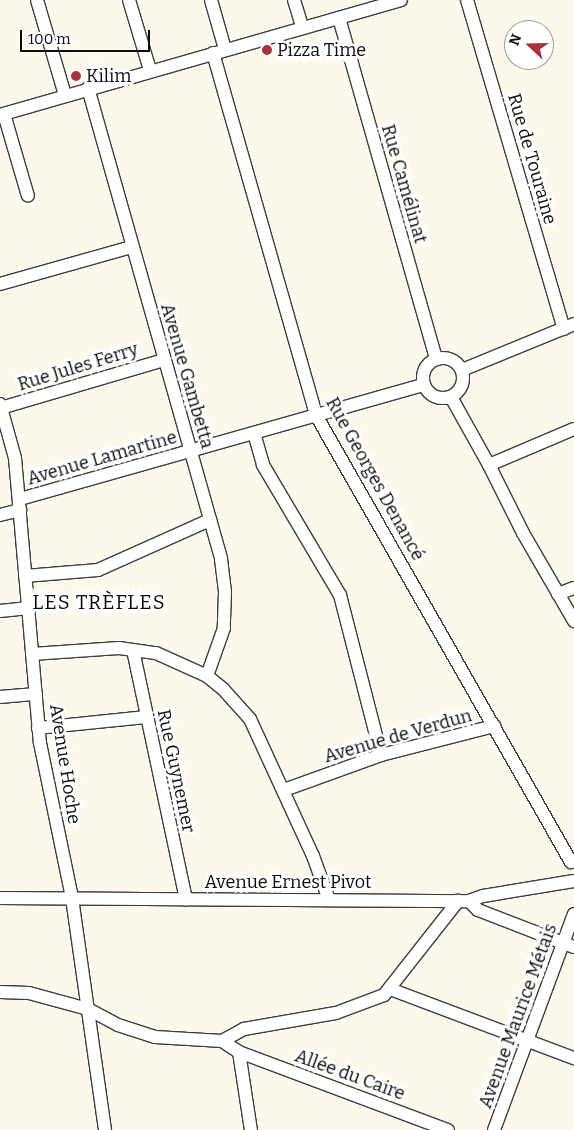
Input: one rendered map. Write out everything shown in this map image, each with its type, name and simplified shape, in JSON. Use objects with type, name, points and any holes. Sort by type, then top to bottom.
[{"type":"street","points":[[37,0],[65,95]]},
{"type":"street","points":[[129,0],[150,70]]},
{"type":"street","name":"Rue Georges Denancé","points":[[211,0],[219,51],[316,415],[572,861]]},
{"type":"street","points":[[294,0],[302,27]]},
{"type":"street","points":[[28,196],[2,114],[150,70],[401,0]]},
{"type":"street","name":"Rue de Touraine","points":[[467,0],[569,326]]},
{"type":"street","name":"Rue Camélinat","points":[[339,18],[436,359]]},
{"type":"street","name":"Avenue Gambetta","points":[[88,88],[221,559],[225,592],[224,628],[207,676]]},
{"type":"street","points":[[0,284],[132,247]]},
{"type":"street","points":[[462,370],[569,326]]},
{"type":"street","points":[[436,359],[451,360],[462,370],[462,386],[451,397],[435,397],[424,385],[424,370],[436,359]]},
{"type":"street","name":"Rue Jules Ferry","points":[[1,406],[164,360]]},
{"type":"street","name":"Avenue Lamartine","points":[[0,515],[20,504],[191,451],[424,385]]},
{"type":"street","points":[[451,397],[489,465],[523,533],[574,621]]},
{"type":"street","name":"Avenue Hoche","points":[[1,406],[16,458],[38,728],[72,898],[105,1130]]},
{"type":"street","points":[[489,465],[574,429]]},
{"type":"street","points":[[254,433],[263,464],[340,595],[381,755]]},
{"type":"street","points":[[26,576],[98,570],[210,520]]},
{"type":"street","points":[[558,594],[574,588]]},
{"type":"street","points":[[0,611],[28,608]]},
{"type":"street","points":[[32,654],[119,648],[156,653],[207,676],[223,689],[250,720],[284,790],[329,900]]},
{"type":"street","name":"Rue Guynemer","points":[[133,650],[186,899]]},
{"type":"street","points":[[0,697],[36,694]]},
{"type":"street","points":[[38,728],[147,717]]},
{"type":"street","name":"Avenue de Verdun","points":[[284,790],[381,755],[494,726]]},
{"type":"street","points":[[571,881],[567,876],[572,861]]},
{"type":"street","name":"Avenue Ernest Pivot","points":[[0,898],[464,901],[571,881]]},
{"type":"street","points":[[0,992],[29,993],[88,1009],[127,1029],[155,1037],[222,1041],[244,1029],[350,1009],[375,1000],[390,989],[464,901],[478,910],[569,945]]},
{"type":"street","name":"Avenue Maurice Métais","points":[[494,1130],[527,1041],[569,945],[574,914]]},
{"type":"street","points":[[390,989],[574,1058]]},
{"type":"street","name":"Allée du Caire","points":[[222,1041],[240,1052],[448,1130]]},
{"type":"street","points":[[240,1052],[251,1130]]},
{"type":"place","name":"Pizza Time","points":[[267,50]]},
{"type":"place","name":"Kilim","points":[[76,76]]},
{"type":"district","name":"LES TRÈFLES","points":[[99,602]]}]
